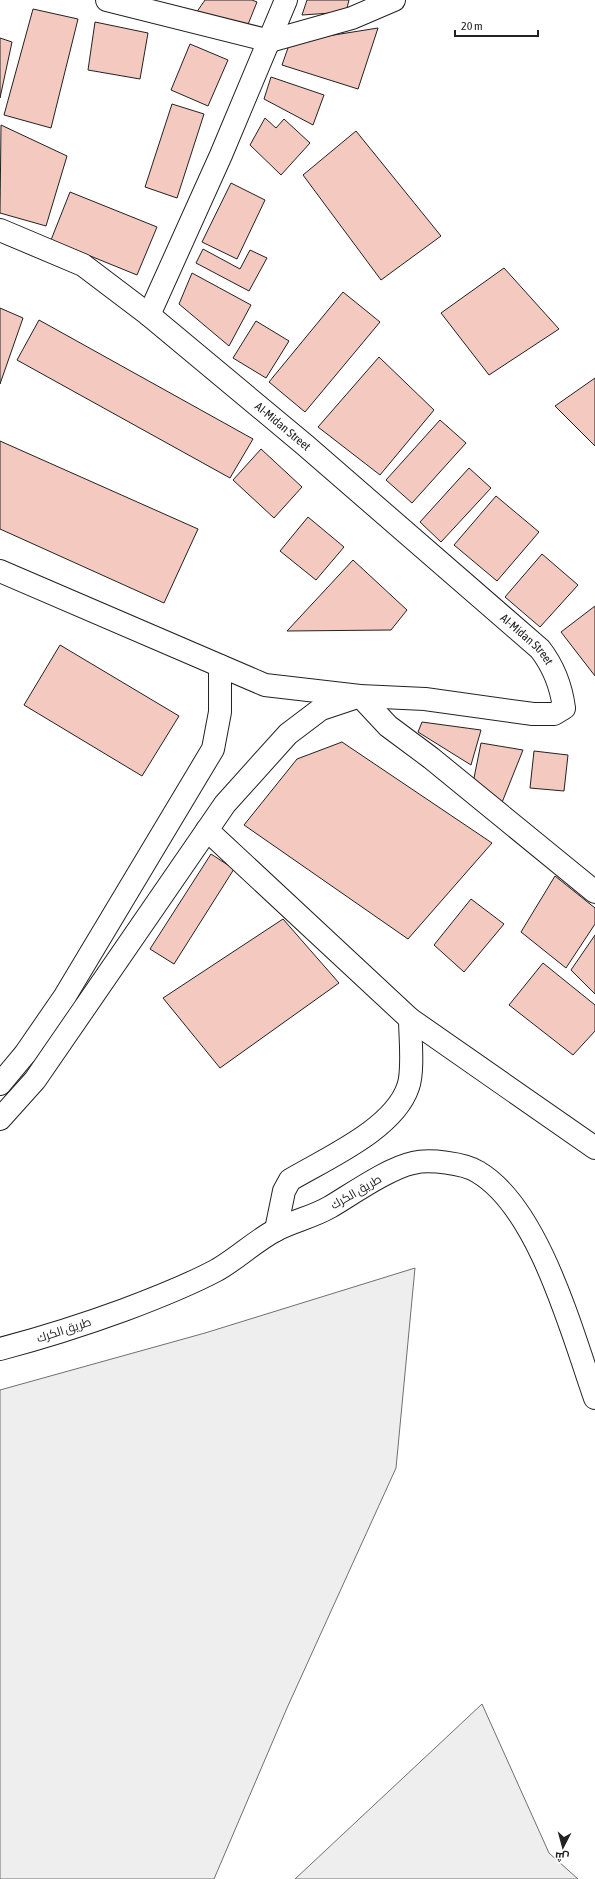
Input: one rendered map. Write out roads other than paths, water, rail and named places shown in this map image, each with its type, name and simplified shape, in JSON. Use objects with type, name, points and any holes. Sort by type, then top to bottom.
[{"type":"street","points":[[107,0],[270,40],[352,18],[394,0]]},
{"type":"street","points":[[150,315],[222,155],[286,0]]},
{"type":"street","name":"AI-Midan Street","points":[[0,230],[83,265],[150,315],[305,445],[540,649],[551,663],[558,679],[564,708],[554,714],[533,714],[425,700],[360,696],[265,685],[0,571]]},
{"type":"street","points":[[0,1084],[25,1054],[65,996],[213,749],[220,712],[220,666]]},
{"type":"street","points":[[1,1117],[35,1080],[225,804],[288,734],[322,709],[360,696],[388,726],[430,758],[595,892]]},
{"type":"street","points":[[207,830],[410,1019],[595,1148]]},
{"type":"street","points":[[276,1230],[284,1191],[290,1180],[377,1128],[399,1105],[409,1086],[410,1019]]},
{"type":"street","name":"طريق الكرك","points":[[0,1349],[46,1337],[169,1293],[218,1269],[276,1230],[319,1213],[399,1167],[415,1162],[430,1161],[476,1170],[491,1181],[512,1203],[537,1242],[560,1298],[595,1398]]}]
